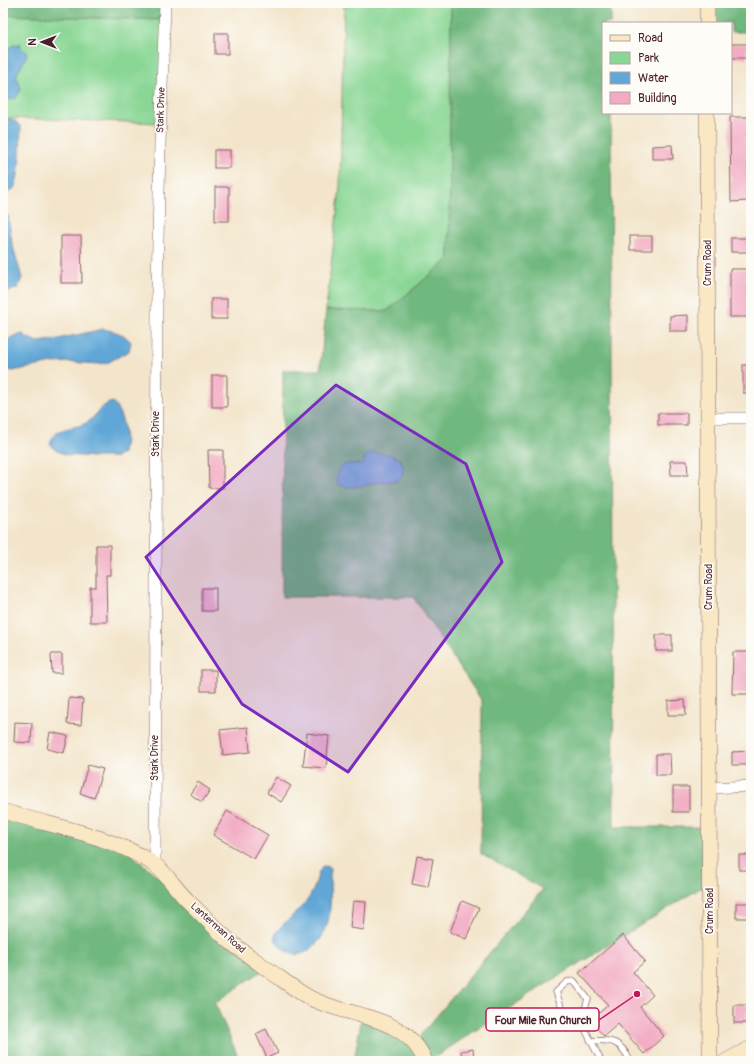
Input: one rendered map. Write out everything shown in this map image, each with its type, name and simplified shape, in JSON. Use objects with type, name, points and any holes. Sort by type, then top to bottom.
[{"type":"street","name":"Stark Drive","points":[[155,865],[157,291],[165,3]]},
{"type":"street","points":[[707,3],[707,22]]},
{"type":"street","name":"Crum Road","points":[[707,114],[710,1061]]},
{"type":"street","points":[[709,418],[751,418]]},
{"type":"street","points":[[710,788],[751,786]]},
{"type":"street","name":"Lanterman Road","points":[[3,811],[104,839],[155,865],[182,895],[232,943],[292,987],[327,1006],[384,1022],[398,1029],[415,1042],[425,1061]]},
{"type":"street","points":[[726,1061],[751,1048]]},
{"type":"lane","points":[[581,1022],[573,1023],[565,1017],[556,992],[567,982],[574,981],[588,998],[581,1022],[601,1061]]},
{"type":"lane","points":[[591,1041],[605,1039],[616,1043],[625,1050],[630,1061]]},
{"type":"highlighted area","points":[[336,385],[466,464],[502,562],[348,772],[242,704],[146,557]]},
{"type":"green space","points":[[3,3],[165,3],[164,20],[3,15]]},
{"type":"green space","points":[[344,3],[451,3],[449,259],[387,311],[326,310],[340,187]]},
{"type":"green space","points":[[451,3],[611,3],[611,22],[602,22],[602,114],[611,114],[614,827],[710,827],[710,882],[540,988],[429,1061],[354,1061],[362,1016],[415,1042],[543,889],[481,854],[482,701],[413,597],[282,597],[283,370],[320,370],[326,310],[387,311],[449,259]],"holes":[[[354,464],[362,465],[397,481],[377,482],[362,486]]]},
{"type":"green space","points":[[707,3],[751,3],[751,32],[732,32],[732,22],[707,22]]},
{"type":"green space","points":[[3,15],[164,20],[161,123],[3,118],[3,99],[5,100],[21,89],[16,76],[26,57],[20,48],[20,44],[14,45],[9,48],[5,65],[3,66]]},
{"type":"green space","points":[[3,811],[124,848],[266,968],[215,1003],[240,1061],[3,1061]]},
{"type":"water","points":[[20,44],[20,48],[27,52],[16,76],[21,89],[16,98],[5,100],[3,99],[3,66],[5,65],[9,48]]},
{"type":"water","points":[[3,119],[15,121],[21,126],[17,180],[14,188],[8,192],[5,200],[3,200]]},
{"type":"water","points":[[3,214],[8,216],[12,243],[22,278],[18,288],[7,292],[3,291]]},
{"type":"water","points":[[103,329],[125,336],[131,342],[129,351],[107,363],[97,364],[70,362],[52,363],[13,371],[8,370],[5,363],[3,351],[4,346],[10,338],[15,336],[23,334],[26,337],[38,342]]},
{"type":"water","points":[[113,402],[120,414],[124,426],[125,440],[123,453],[117,457],[94,457],[67,455],[55,450],[50,443],[56,433],[86,423],[105,405]]},
{"type":"water","points":[[371,453],[388,454],[401,460],[403,466],[402,476],[397,481],[377,482],[362,486],[346,487],[337,484],[338,472],[342,466],[346,464],[362,465],[365,457]]},
{"type":"water","points":[[323,866],[330,867],[330,912],[326,928],[319,941],[309,950],[304,953],[292,954],[287,952],[277,943],[275,939],[276,934],[278,930],[309,898],[319,872]]},
{"type":"building","points":[[215,33],[228,33],[228,54],[215,54]]},
{"type":"building","points":[[732,44],[747,44],[747,58],[732,58]]},
{"type":"building","points":[[730,117],[751,117],[751,131],[747,131],[749,201],[731,202]]},
{"type":"building","points":[[672,145],[673,159],[652,159],[652,146]]},
{"type":"building","points":[[214,150],[230,150],[230,168],[214,168]]},
{"type":"building","points":[[215,187],[229,187],[229,221],[215,221]]},
{"type":"building","points":[[61,236],[81,236],[82,283],[61,283]]},
{"type":"building","points":[[630,236],[652,236],[652,250],[630,250]]},
{"type":"building","points":[[731,238],[748,238],[748,252],[731,252]]},
{"type":"building","points":[[730,269],[748,269],[750,317],[730,317]]},
{"type":"building","points":[[211,299],[227,299],[227,319],[211,319]]},
{"type":"building","points":[[688,315],[688,331],[670,331],[670,316]]},
{"type":"building","points":[[743,365],[751,365],[751,393],[743,393]]},
{"type":"building","points":[[212,375],[227,375],[227,407],[212,407]]},
{"type":"building","points":[[658,413],[687,413],[687,425],[658,425]]},
{"type":"building","points":[[208,450],[223,450],[223,488],[209,488]]},
{"type":"building","points":[[670,461],[687,461],[688,475],[671,475]]},
{"type":"building","points":[[96,545],[110,545],[110,575],[106,575],[107,622],[90,622],[90,587],[96,587]]},
{"type":"building","points":[[202,588],[216,588],[216,611],[202,611]]},
{"type":"building","points":[[656,635],[672,635],[672,651],[656,651]]},
{"type":"building","points":[[733,652],[751,652],[751,694],[732,694]]},
{"type":"building","points":[[51,654],[62,654],[62,673],[52,673]]},
{"type":"building","points":[[201,670],[216,670],[216,691],[201,691]]},
{"type":"building","points":[[69,698],[83,699],[81,725],[67,724]]},
{"type":"building","points":[[685,700],[686,715],[668,715],[668,701]]},
{"type":"building","points":[[15,722],[32,723],[31,743],[14,742]]},
{"type":"building","points":[[248,727],[250,752],[223,755],[220,730]]},
{"type":"building","points":[[50,732],[68,736],[64,753],[47,749]]},
{"type":"building","points":[[307,733],[329,736],[326,768],[303,766]]},
{"type":"building","points":[[751,751],[751,765],[732,765],[732,752]]},
{"type":"building","points":[[656,754],[670,754],[671,775],[656,775]]},
{"type":"building","points":[[88,765],[103,769],[94,798],[80,793]]},
{"type":"building","points":[[276,777],[291,786],[281,802],[267,793]]},
{"type":"building","points":[[198,782],[210,790],[202,802],[190,794]]},
{"type":"building","points":[[673,787],[689,787],[689,812],[673,812]]},
{"type":"building","points":[[227,811],[268,835],[254,859],[213,835]]},
{"type":"building","points":[[739,855],[751,855],[751,870],[739,870]]},
{"type":"building","points":[[417,856],[433,859],[428,887],[412,884]]},
{"type":"building","points":[[353,901],[366,902],[364,930],[350,928]]},
{"type":"building","points":[[462,901],[479,908],[466,939],[450,932]]},
{"type":"building","points":[[736,903],[751,903],[751,918],[736,918]]},
{"type":"building","points":[[623,935],[645,961],[633,972],[653,995],[640,1007],[664,1036],[644,1054],[618,1024],[604,1036],[590,1021],[608,1005],[579,973]]},
{"type":"building","points":[[734,1005],[747,1005],[747,1023],[734,1023]]},
{"type":"building","points":[[266,1029],[278,1053],[267,1058],[256,1034]]},
{"type":"building","points":[[473,1049],[474,1061],[462,1061],[461,1051]]},
{"type":"place","name":"Four Mile Run Church","points":[[637,994]]}]
